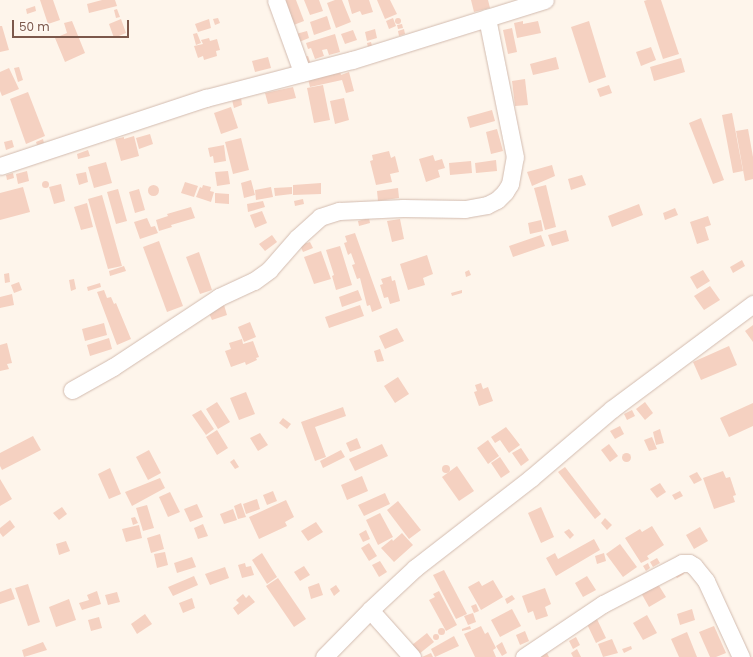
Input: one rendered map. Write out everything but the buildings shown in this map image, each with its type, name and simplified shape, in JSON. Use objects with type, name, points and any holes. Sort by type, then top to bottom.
[{"type":"street","points":[[276,0],[302,72]]},
{"type":"street","points":[[0,166],[206,98],[359,58],[545,0]]},
{"type":"street","points":[[72,390],[113,367],[219,297],[254,281],[269,270],[297,238],[320,217],[339,211],[403,208],[465,209],[487,205],[497,200],[510,184],[515,157],[487,18]]},
{"type":"street","points":[[324,657],[370,610],[415,568],[531,478],[612,410],[753,304]]},
{"type":"street","points":[[524,657],[603,604],[675,565],[682,563],[690,563],[706,581],[742,657]]},
{"type":"street","points":[[370,610],[412,657]]}]
